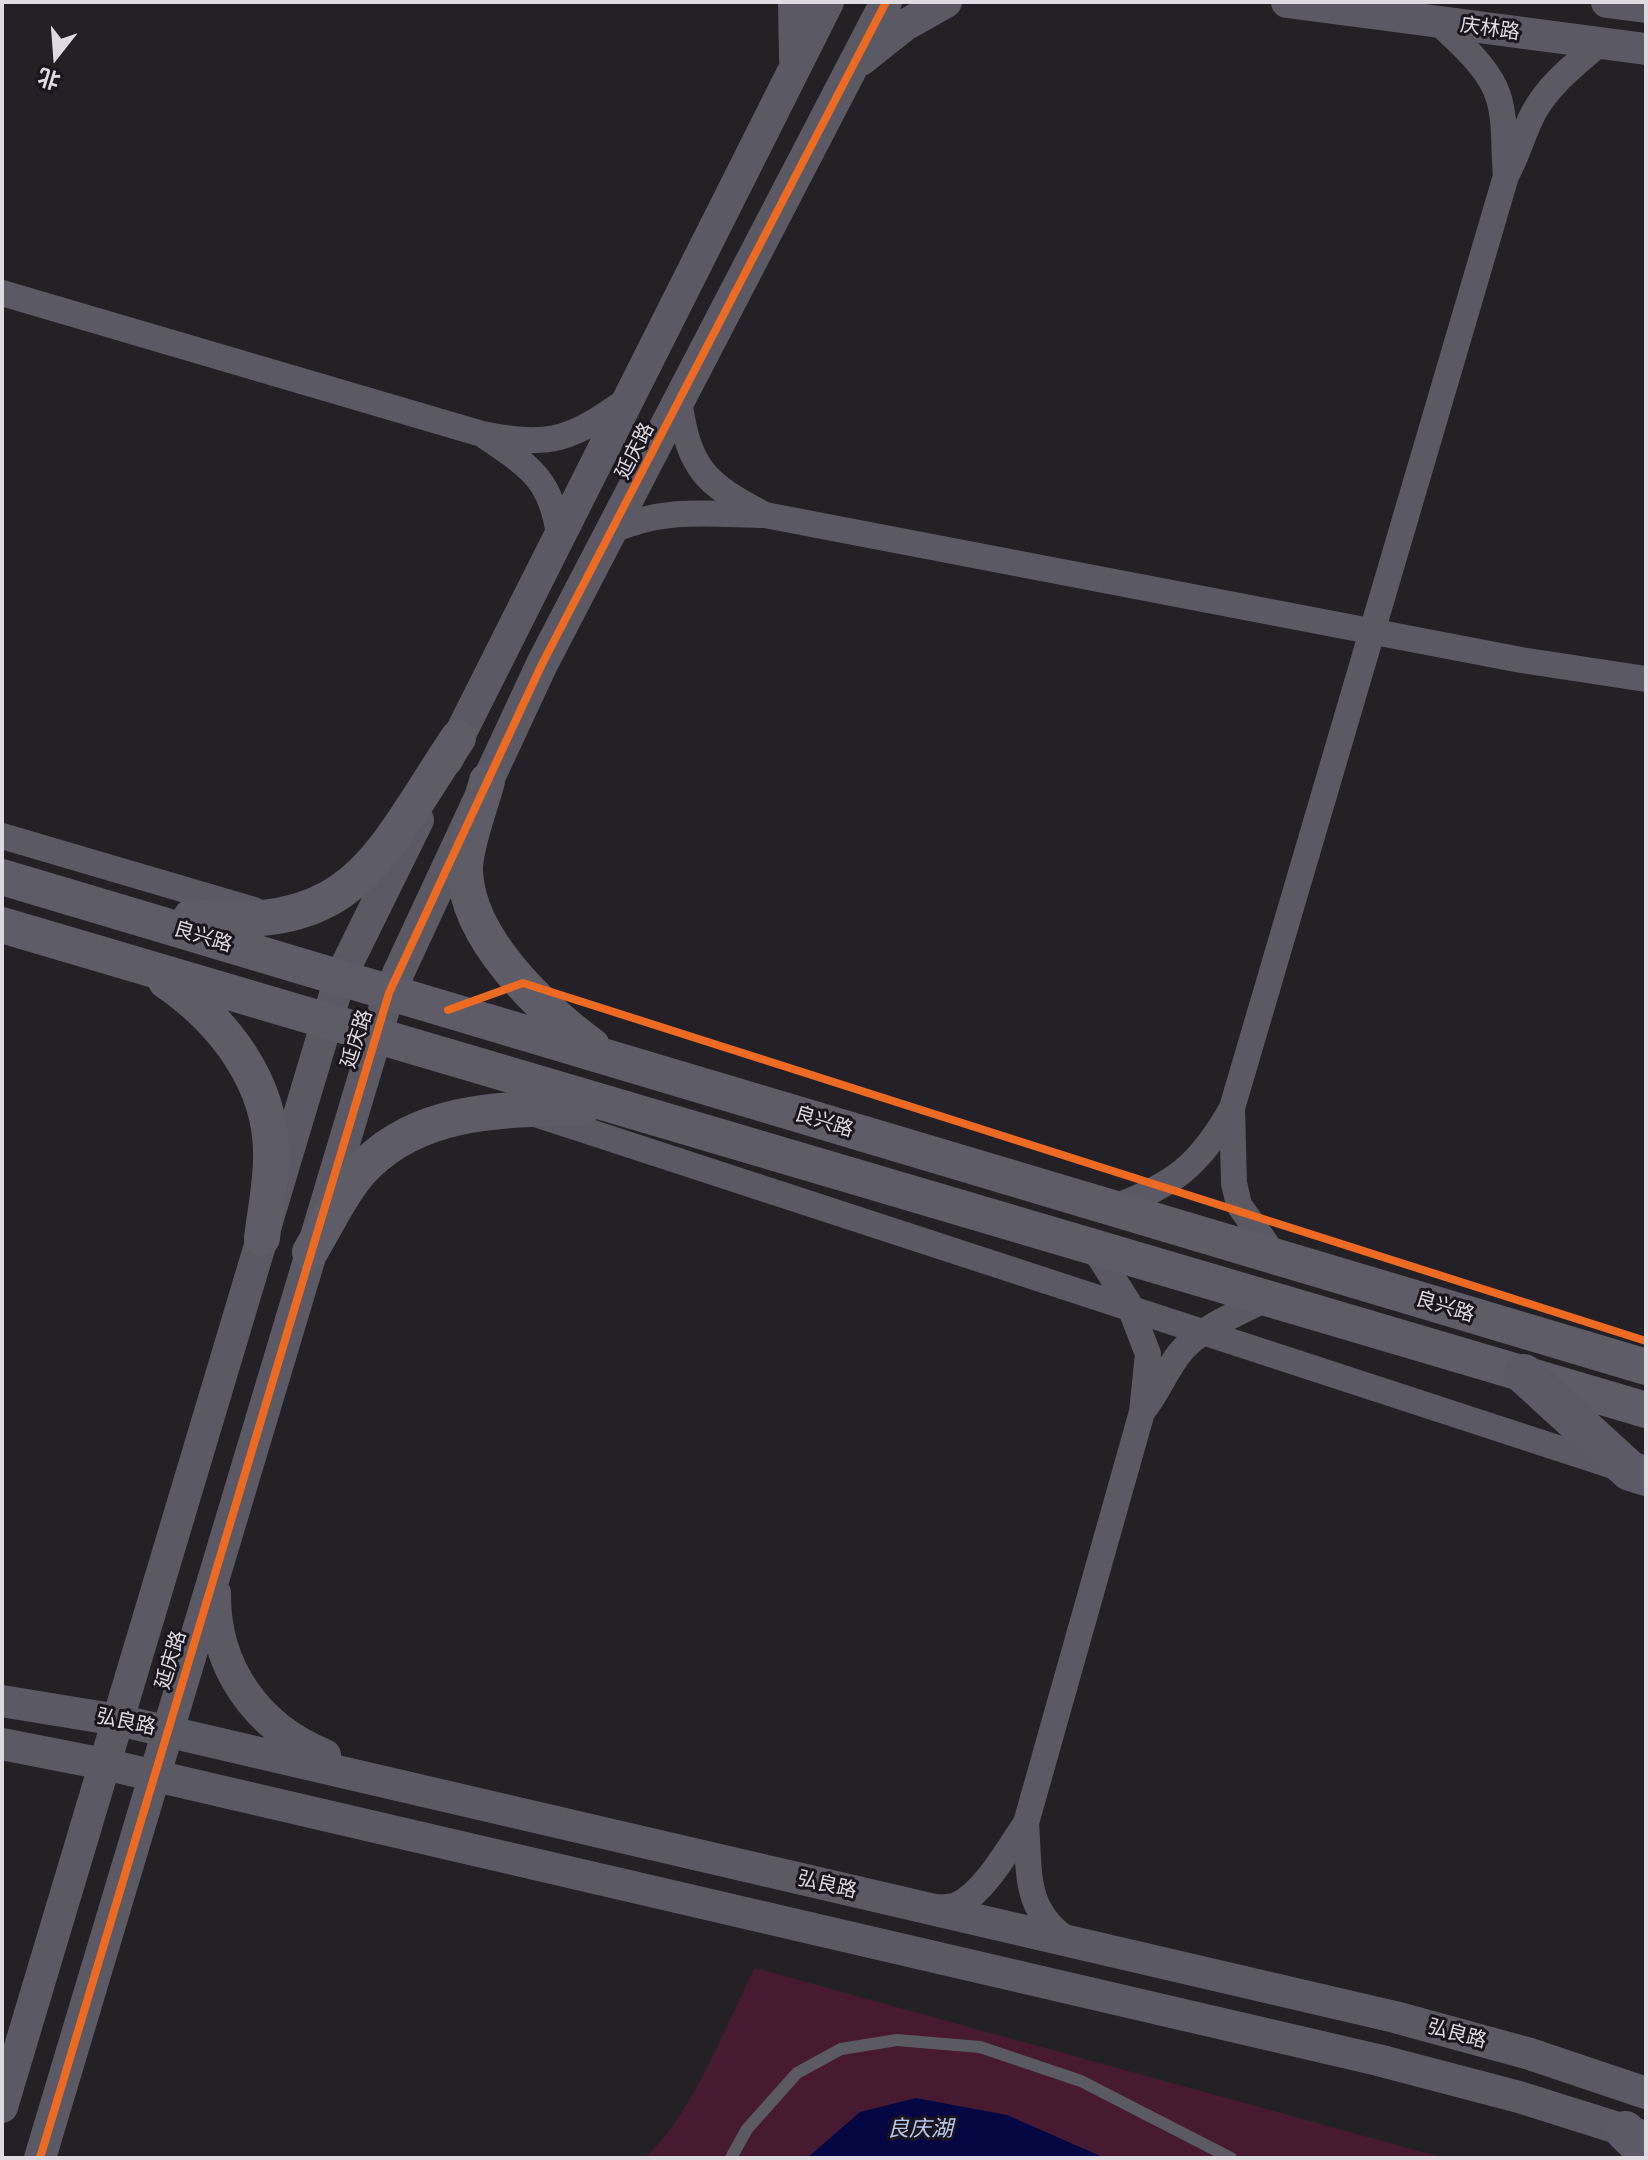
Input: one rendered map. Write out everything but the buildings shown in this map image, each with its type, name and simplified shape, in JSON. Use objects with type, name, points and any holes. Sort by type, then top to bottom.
[{"type":"main road","points":[[93,904],[237,922],[280,918],[320,906],[357,879],[376,860],[458,738]]},
{"type":"main road","points":[[487,781],[464,870],[480,926],[504,960],[557,1020],[609,1058]]},
{"type":"main road","name":"良兴路","points":[[2,877],[1646,1367]]},
{"type":"main road","name":"良兴路","points":[[2,925],[1646,1410]]},
{"type":"main road","points":[[148,968],[185,994],[218,1026],[250,1068],[267,1108],[271,1158],[262,1238]]},
{"type":"main road","points":[[310,1252],[365,1166],[394,1142],[425,1125],[473,1114],[612,1106]]},
{"type":"main road","points":[[1524,1374],[1638,1474]]},
{"type":"street","points":[[794,2],[795,68]]},
{"type":"street","name":"延庆路","points":[[2,2107],[340,978],[828,2]]},
{"type":"street","name":"延庆路","points":[[40,2158],[389,993],[542,664],[886,2]]},
{"type":"street","points":[[852,67],[905,25],[946,2]]},
{"type":"street","name":"庆林路","points":[[1287,2],[1646,49]]},
{"type":"street","points":[[1437,21],[1480,64],[1495,88],[1503,117],[1506,176]]},
{"type":"street","points":[[1112,1208],[1154,1193],[1190,1165],[1209,1149],[1232,1108],[1506,176],[1519,153],[1533,113],[1552,85],[1600,43]]},
{"type":"street","points":[[2,293],[482,434],[517,441],[556,440],[588,427],[628,399]]},
{"type":"street","points":[[679,400],[690,454],[703,473],[720,489],[765,515]]},
{"type":"street","points":[[482,434],[522,461],[540,480],[555,502],[559,535]]},
{"type":"street","points":[[611,531],[639,518],[668,512],[765,515],[1372,632],[1646,679]]},
{"type":"street","points":[[2,836],[280,918]]},
{"type":"street","points":[[491,1071],[521,1110],[1638,1474]]},
{"type":"street","points":[[1232,1108],[1234,1183],[1239,1205],[1275,1256]]},
{"type":"street","points":[[928,1908],[956,1906],[971,1894],[997,1867],[1026,1823],[1142,1412],[1148,1354],[1130,1308],[1093,1247]]},
{"type":"street","points":[[1142,1412],[1159,1391],[1178,1354],[1205,1333],[1268,1298]]},
{"type":"street","points":[[215,1568],[215,1612],[222,1648],[254,1708],[277,1730],[304,1746],[406,1786]]},
{"type":"street","name":"弘良路","points":[[2,1701],[167,1731],[1395,2017],[1530,2054],[1646,2093]]},
{"type":"street","points":[[2,1744],[104,1764],[1378,2060],[1519,2097],[1639,2140]]},
{"type":"street","points":[[1026,1823],[1033,1901],[1050,1928],[1071,1942]]},
{"type":"lane","points":[[731,2158],[747,2129],[797,2073],[841,2049],[897,2040],[980,2047],[1081,2081],[1231,2158]]},
{"type":"shaded area","points":[[755,1968],[1444,2158],[644,2158],[661,2141],[692,2095]]},
{"type":"water","name":"良庆湖","points":[[916,2098],[1007,2115],[1105,2158],[807,2158],[860,2112]]},
{"type":"cycle path","points":[[40,2158],[389,993],[542,664],[886,2]]},
{"type":"cycle path","points":[[448,1010],[523,983],[1646,1341]]}]
